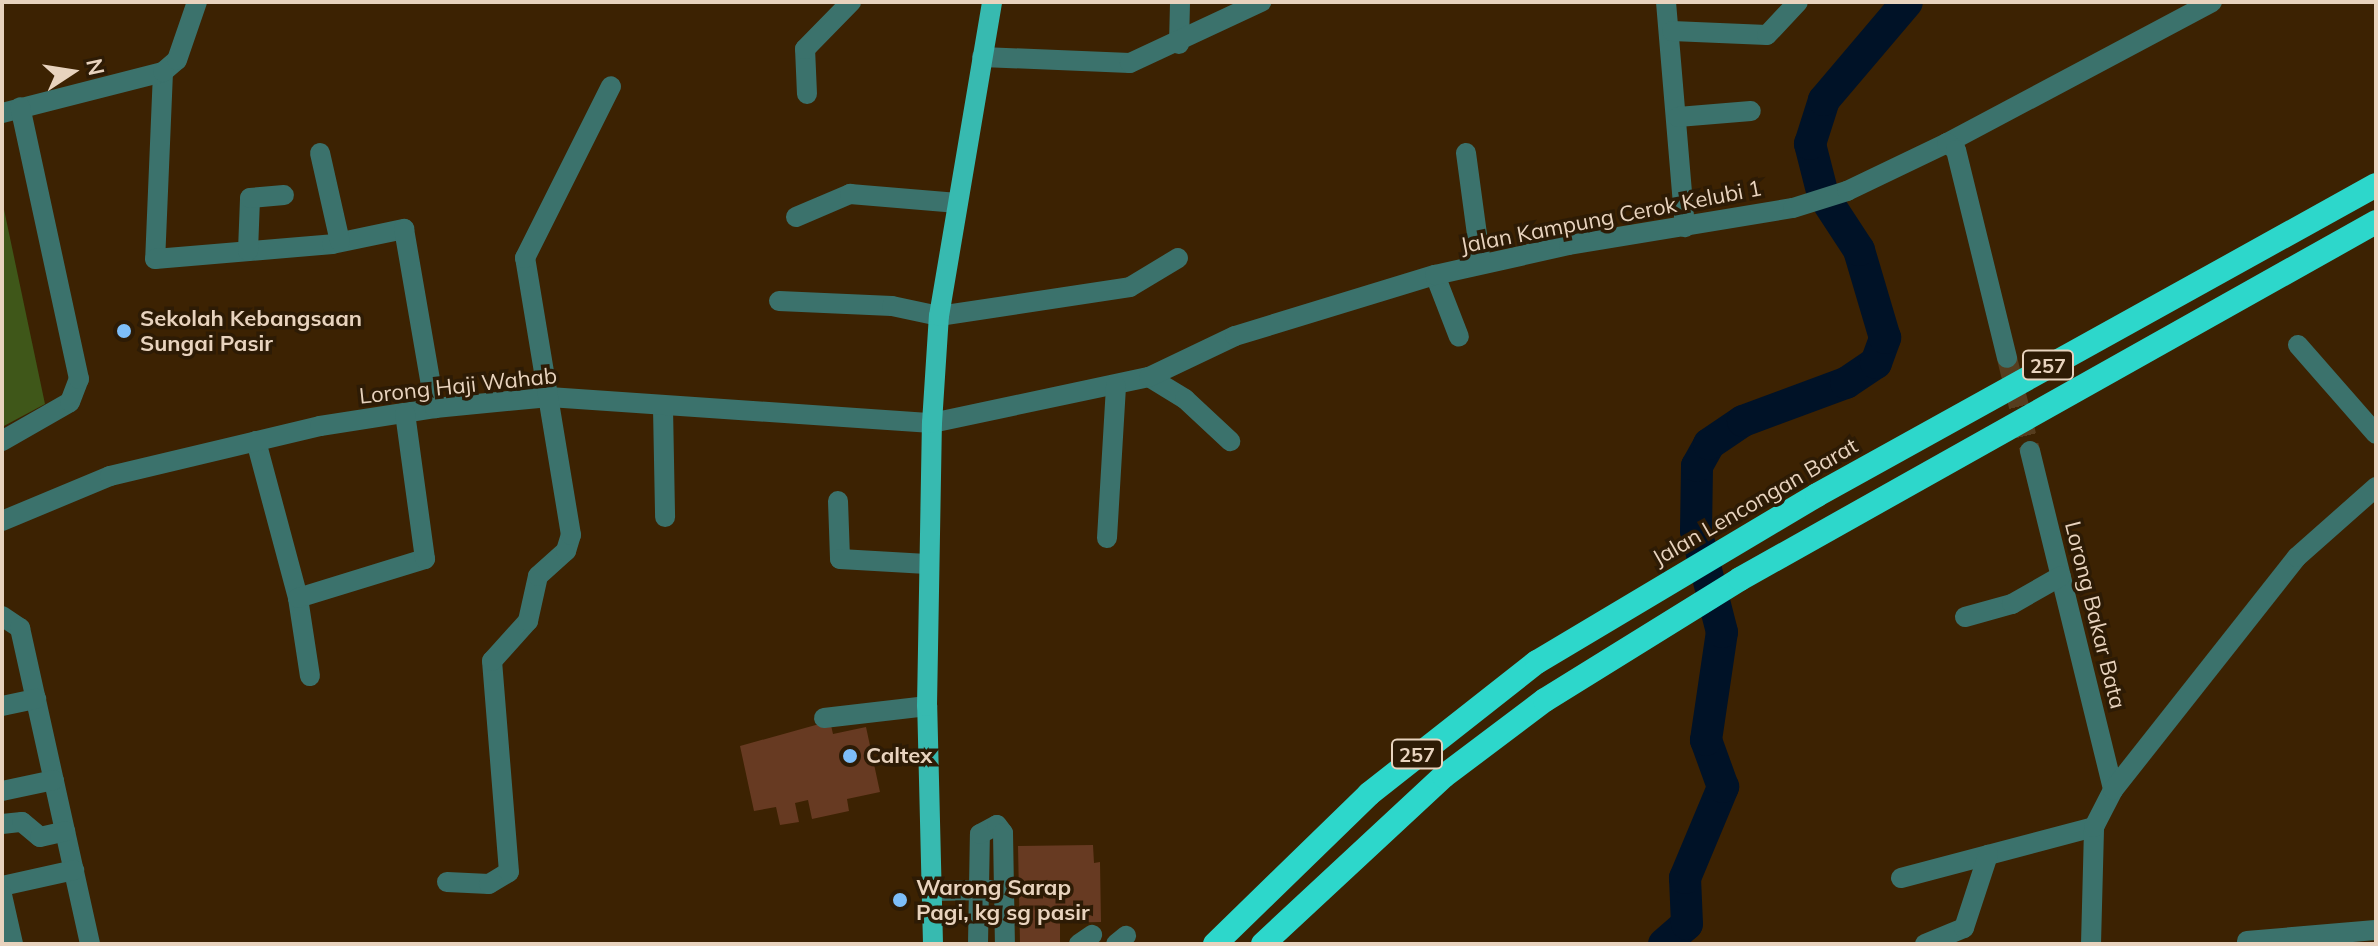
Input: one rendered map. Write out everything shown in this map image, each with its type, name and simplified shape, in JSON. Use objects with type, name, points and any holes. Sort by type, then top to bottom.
[{"type":"highway","name":"Jalan Lencongan Barat","points":[[1215,944],[1434,740],[1537,662],[1723,550],[2376,185]]},
{"type":"highway","name":"257","points":[[1263,944],[1444,776],[1545,700],[1740,579],[2376,222]]},
{"type":"main road","points":[[933,944],[927,706],[927,564],[932,423],[939,316],[992,2]]},
{"type":"street","points":[[2,441],[70,402],[79,379],[11,110],[163,72],[177,60],[197,2]]},
{"type":"street","points":[[807,94],[805,49],[851,2]]},
{"type":"street","points":[[1179,44],[1180,2]]},
{"type":"street","points":[[982,57],[1112,64],[1147,59],[1261,2]]},
{"type":"street","points":[[1666,2],[1672,31],[1685,227]]},
{"type":"street","points":[[1672,31],[1767,35],[1798,2]]},
{"type":"street","points":[[2007,358],[1956,150],[1947,143],[2212,2]]},
{"type":"street","points":[[163,72],[155,259],[340,242],[396,228],[409,234],[435,408]]},
{"type":"street","points":[[447,882],[489,884],[509,872],[490,670],[497,653],[528,621],[538,576],[570,545],[525,258],[611,86]]},
{"type":"street","points":[[1678,117],[1751,111]]},
{"type":"street","name":"Jalan Kampung Cerok Kelubi 1","points":[[932,423],[1149,377],[1235,336],[1435,275],[1793,208],[1847,191],[1947,143]]},
{"type":"street","points":[[320,153],[340,242]]},
{"type":"street","points":[[1466,153],[1481,264]]},
{"type":"street","points":[[796,217],[850,194],[958,203]]},
{"type":"street","points":[[248,251],[250,198],[284,195]]},
{"type":"street","points":[[779,301],[892,306],[939,316],[1130,287],[1178,258]]},
{"type":"street","points":[[1435,275],[1459,337]]},
{"type":"street","points":[[2298,345],[2376,434]]},
{"type":"street","points":[[1149,377],[1185,399],[1230,441]]},
{"type":"street","points":[[1107,538],[1116,386]]},
{"type":"street","name":"Lorong Haji Wahab","points":[[2,521],[110,476],[256,441],[435,408],[549,397],[663,408],[932,423]]},
{"type":"street","points":[[663,408],[665,517]]},
{"type":"street","points":[[298,598],[425,559],[405,413]]},
{"type":"street","points":[[256,441],[298,598],[310,676]]},
{"type":"street","name":"Lorong Bakar Bata","points":[[2030,451],[2113,790]]},
{"type":"street","points":[[2091,944],[2094,827],[2113,790],[2297,557],[2376,487]]},
{"type":"street","points":[[838,501],[840,559],[927,564]]},
{"type":"street","points":[[1965,617],[2012,604],[2061,576]]},
{"type":"street","points":[[2,616],[20,628],[90,944]]},
{"type":"street","points":[[2,706],[36,699]]},
{"type":"street","points":[[824,718],[927,706]]},
{"type":"street","points":[[2,791],[54,780]]},
{"type":"street","points":[[2,824],[22,822],[40,837],[65,831]]},
{"type":"street","points":[[978,944],[980,834],[997,825],[1003,833],[1005,944]]},
{"type":"street","points":[[1901,878],[2094,827]]},
{"type":"street","points":[[1925,944],[1964,928],[1988,855]]},
{"type":"street","points":[[13,944],[2,897],[74,870]]},
{"type":"street","points":[[931,891],[1003,889]]},
{"type":"street","points":[[2247,941],[2376,930]]},
{"type":"green space","points":[[2,200],[45,404],[2,427]]},
{"type":"building","points":[[830,721],[833,734],[866,727],[880,792],[847,799],[849,811],[812,819],[808,800],[795,803],[799,822],[780,825],[776,807],[754,811],[740,746]]},
{"type":"building","points":[[1093,845],[1094,863],[1100,862],[1101,922],[1060,923],[1060,944],[1020,944],[1018,846]]},
{"type":"waterway","points":[[1664,944],[1687,924],[1685,878],[1723,787],[1706,740],[1722,632],[1696,531],[1697,466],[1709,444],[1743,421],[1846,383],[1876,363],[1885,338],[1859,250],[1823,195],[1810,144],[1824,100],[1907,2]]},
{"type":"tunnel","points":[[2007,358],[2030,451]]},
{"type":"place","name":"Sekolah Kebangsaan Sungai Pasir","points":[[124,331]]},
{"type":"place","name":"Caltex","points":[[850,756]]},
{"type":"place","name":"Warong Sarap Pagi, kg sg pasir","points":[[900,900]]}]
